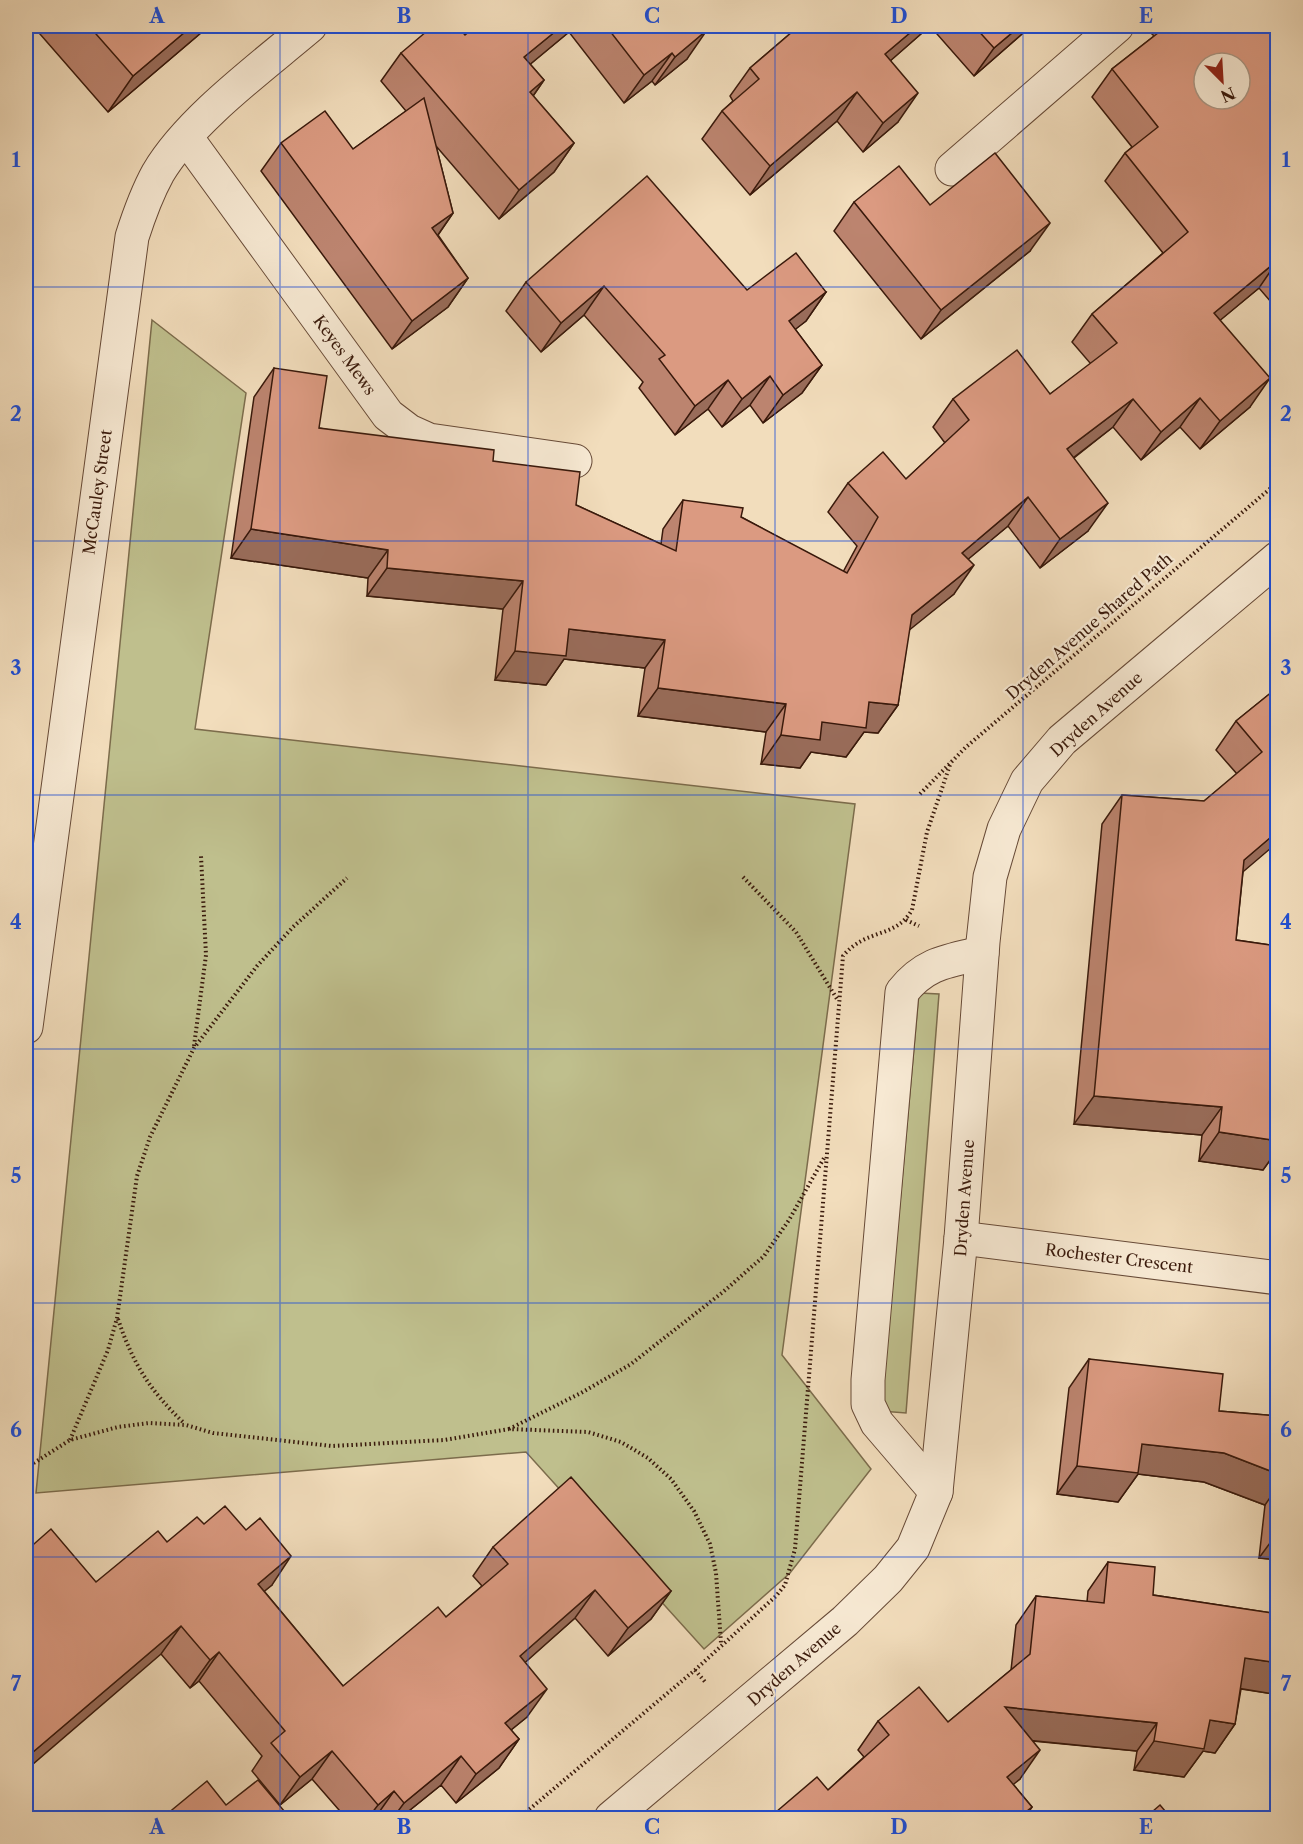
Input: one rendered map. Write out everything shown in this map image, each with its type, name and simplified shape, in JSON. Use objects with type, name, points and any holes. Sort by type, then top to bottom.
[{"type":"street","name":"McCauley Street","points":[[26,1027],[132,237],[142,206],[159,171],[186,137],[310,26]]},
{"type":"street","points":[[952,170],[1117,26]]},
{"type":"street","name":"Keyes Mews","points":[[186,137],[388,416],[409,431],[429,440],[575,461]]},
{"type":"street","name":"Dryden Avenue","points":[[611,1818],[845,1621],[888,1579],[913,1548],[936,1492],[961,1238],[982,953],[990,878],[1004,829],[1027,781],[1062,740],[1278,558]]},
{"type":"street","points":[[936,1492],[877,1423],[868,1404],[868,1380],[902,992],[914,977],[934,964],[982,953]]},
{"type":"street","name":"Rochester Crescent","points":[[961,1238],[1278,1278]]},
{"type":"path","name":"Dryden Avenue Shared Path","points":[[920,794],[951,762],[1278,482]]},
{"type":"path","points":[[519,1818],[695,1670],[786,1586],[795,1549],[837,1000],[843,956],[866,936],[897,928],[912,910],[927,832],[951,762]]},
{"type":"path","points":[[194,1048],[206,955],[201,856]]},
{"type":"path","points":[[743,877],[796,932],[837,1000]]},
{"type":"path","points":[[70,1440],[108,1350],[117,1318],[137,1176],[150,1137],[194,1048],[257,966],[293,927],[346,878]]},
{"type":"path","points":[[508,1429],[581,1393],[631,1364],[723,1292],[764,1256],[789,1220],[826,1155]]},
{"type":"path","points":[[117,1318],[129,1352],[158,1398],[186,1425]]},
{"type":"path","points":[[26,1468],[70,1440],[118,1427],[149,1423],[186,1425],[213,1433],[332,1446],[433,1441],[508,1429],[588,1432],[621,1442],[648,1458],[671,1479],[694,1511],[710,1544],[716,1573],[721,1644]]},
{"type":"path","points":[[695,1670],[706,1683]]},
{"type":"green space","points":[[152,320],[246,393],[195,729],[855,804],[782,1355],[871,1469],[790,1573],[704,1649],[526,1452],[36,1493]]},
{"type":"green space","points":[[919,993],[939,994],[906,1413],[881,1411]]},
{"type":"building","points":[[89,26],[192,26],[133,76]]},
{"type":"building","points":[[433,26],[457,26],[465,35],[476,26],[562,26],[524,57],[544,80],[530,92],[574,143],[519,190],[401,53]]},
{"type":"building","points":[[606,26],[703,26],[707,30],[675,57],[672,53],[644,75]]},
{"type":"building","points":[[799,26],[918,26],[885,54],[918,93],[883,123],[857,92],[770,166],[722,111],[759,79],[750,68]]},
{"type":"building","points":[[974,26],[1020,26],[994,48]]},
{"type":"building","points":[[1167,26],[1278,26],[1278,260],[1214,313],[1270,378],[1220,421],[1200,398],[1161,432],[1133,399],[1067,449],[1108,503],[1060,539],[1028,497],[962,553],[974,565],[912,615],[898,705],[869,702],[866,728],[822,722],[820,740],[781,735],[786,704],[658,688],[665,640],[569,629],[566,656],[515,651],[523,581],[387,568],[388,550],[251,529],[274,368],[327,376],[319,428],[494,450],[493,461],[580,472],[576,505],[676,551],[683,500],[743,508],[741,517],[847,573],[878,517],[848,483],[883,452],[906,479],[969,420],[953,399],[1017,350],[1050,394],[1117,343],[1092,314],[1188,232],[1125,153],[1158,127],[1112,69]]},
{"type":"building","points":[[424,98],[453,213],[432,228],[468,278],[412,321],[281,143],[325,111],[353,149]]},
{"type":"building","points":[[995,153],[1050,223],[941,310],[854,202],[899,166],[930,205]]},
{"type":"building","points":[[647,176],[747,290],[796,253],[826,292],[789,321],[822,365],[783,395],[770,376],[742,399],[728,380],[695,406],[659,359],[665,355],[604,286],[561,323],[526,282]]},
{"type":"building","points":[[26,386],[30,386],[26,419]]},
{"type":"building","points":[[1278,687],[1278,831],[1244,860],[1236,940],[1278,946],[1278,1141],[1219,1132],[1222,1107],[1094,1096],[1122,795],[1204,801],[1262,752],[1236,721]]},
{"type":"building","points":[[1089,1359],[1223,1374],[1219,1411],[1278,1416],[1278,1474],[1224,1453],[1142,1444],[1138,1473],[1077,1466]]},
{"type":"building","points":[[571,1477],[671,1591],[628,1628],[595,1590],[520,1656],[547,1689],[505,1723],[519,1739],[476,1774],[461,1756],[404,1803],[394,1791],[378,1805],[332,1751],[300,1777],[271,1743],[285,1731],[219,1652],[210,1660],[181,1626],[26,1758],[26,1551],[51,1529],[96,1582],[158,1531],[167,1542],[197,1517],[204,1524],[225,1506],[246,1530],[260,1518],[291,1556],[258,1584],[343,1686],[438,1607],[446,1617],[508,1564],[493,1547]]},
{"type":"building","points":[[1108,1562],[1155,1567],[1153,1595],[1278,1614],[1278,1663],[1245,1658],[1235,1724],[1210,1720],[1204,1749],[1154,1741],[1157,1723],[1005,1707],[1040,1750],[1007,1777],[1032,1807],[1018,1818],[782,1818],[776,1812],[817,1777],[828,1790],[889,1735],[878,1721],[919,1687],[948,1722],[1030,1654],[1036,1596],[1104,1603]]},
{"type":"building","points":[[258,1780],[290,1818],[171,1818],[167,1814],[207,1781],[226,1805]]},
{"type":"building","points":[[1160,1805],[1171,1818],[1145,1818]]}]
